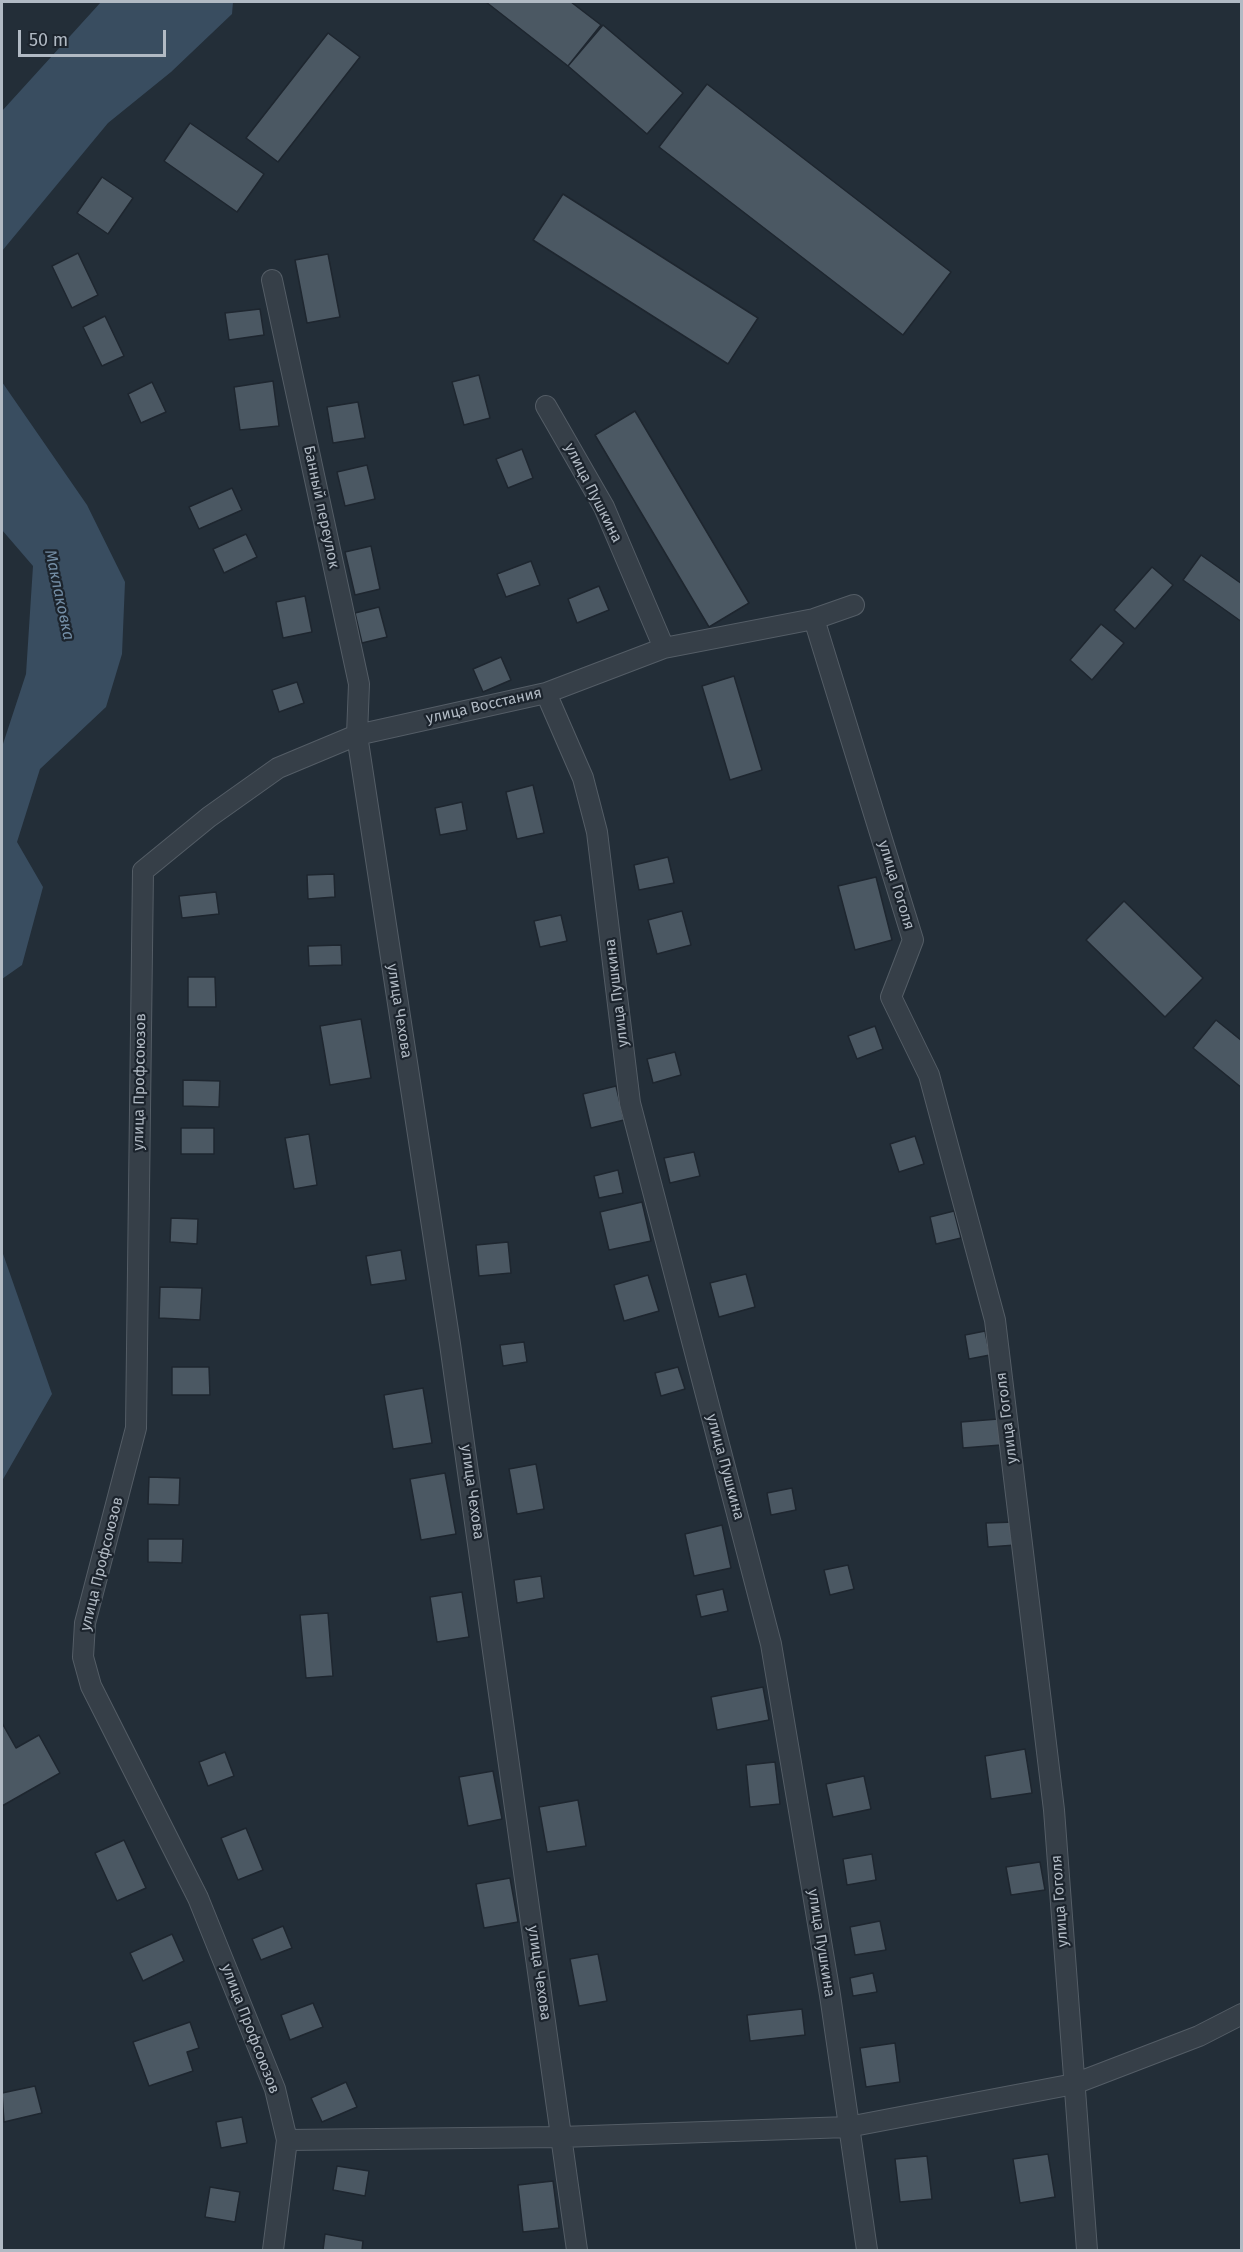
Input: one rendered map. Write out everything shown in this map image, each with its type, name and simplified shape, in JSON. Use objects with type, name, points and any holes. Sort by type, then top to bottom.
[{"type":"street","name":"Банный переулок","points":[[272,280],[359,684],[357,735]]},
{"type":"street","name":"улица Пушкина","points":[[546,406],[604,507],[664,648]]},
{"type":"street","name":"улица Восстания","points":[[143,871],[209,817],[278,768],[357,735],[546,693],[664,648],[814,619],[854,605]]},
{"type":"street","name":"улица Гоголя","points":[[814,619],[913,940],[891,997],[929,1075],[995,1320],[1054,1810],[1087,2250]]},
{"type":"street","name":"улица Пушкина","points":[[546,693],[583,778],[597,832],[630,1103],[771,1644],[830,1995],[867,2250]]},
{"type":"street","name":"улица Чехова","points":[[357,735],[452,1355],[577,2250]]},
{"type":"street","name":"улица Профсоюзов","points":[[143,871],[136,1428],[85,1623],[83,1658],[91,1686],[198,1898],[275,2089],[287,2140],[273,2250]]},
{"type":"street","points":[[287,2140],[561,2137],[848,2127],[1074,2084],[1199,2036],[1242,2014]]},
{"type":"water","points":[[101,2],[233,2],[232,14],[171,72],[108,123],[2,251],[2,111]]},
{"type":"water","name":"Маклаковка","points":[[2,382],[87,505],[125,582],[122,654],[106,707],[40,769],[17,842],[43,887],[22,965],[2,979],[2,747],[26,674],[33,566],[2,530]]},
{"type":"water","points":[[2,1251],[52,1394],[2,1481]]},
{"type":"building","points":[[486,2],[571,2],[601,25],[568,66]]},
{"type":"building","points":[[603,25],[683,93],[647,134],[568,66]]},
{"type":"building","points":[[328,33],[360,57],[278,162],[246,138]]},
{"type":"building","points":[[707,84],[951,272],[903,335],[659,147]]},
{"type":"building","points":[[190,123],[264,174],[237,212],[164,161]]},
{"type":"building","points":[[102,177],[133,198],[108,234],[77,213]]},
{"type":"building","points":[[563,194],[758,318],[728,364],[533,240]]},
{"type":"building","points":[[78,253],[98,295],[72,308],[52,266]]},
{"type":"building","points":[[328,254],[340,317],[307,323],[295,260]]},
{"type":"building","points":[[260,309],[264,335],[229,340],[225,313]]},
{"type":"building","points":[[105,316],[124,356],[102,366],[83,327]]},
{"type":"building","points":[[479,375],[490,418],[464,425],[452,382]]},
{"type":"building","points":[[273,381],[279,426],[240,430],[234,387]]},
{"type":"building","points":[[152,382],[166,412],[141,423],[128,394]]},
{"type":"building","points":[[358,402],[365,438],[333,443],[327,407]]},
{"type":"building","points":[[635,411],[749,603],[709,627],[595,435]]},
{"type":"building","points":[[522,449],[533,478],[508,488],[496,459]]},
{"type":"building","points":[[367,465],[375,499],[345,506],[337,472]]},
{"type":"building","points":[[232,488],[242,510],[199,529],[189,507]]},
{"type":"building","points":[[246,534],[257,557],[224,573],[213,549]]},
{"type":"building","points":[[371,546],[380,589],[355,595],[345,552]]},
{"type":"building","points":[[1201,555],[1242,584],[1242,622],[1183,580]]},
{"type":"building","points":[[531,561],[540,585],[506,597],[497,574]]},
{"type":"building","points":[[1152,567],[1173,585],[1135,629],[1114,610]]},
{"type":"building","points":[[599,586],[609,610],[577,623],[568,599]]},
{"type":"building","points":[[305,596],[312,632],[283,638],[276,602]]},
{"type":"building","points":[[379,607],[387,637],[362,643],[355,613]]},
{"type":"building","points":[[1101,624],[1124,643],[1092,680],[1070,660]]},
{"type":"building","points":[[501,657],[511,680],[483,692],[473,669]]},
{"type":"building","points":[[734,676],[762,770],[730,780],[702,686]]},
{"type":"building","points":[[297,682],[304,703],[279,712],[272,690]]},
{"type":"building","points":[[533,785],[544,833],[517,839],[506,792]]},
{"type":"building","points":[[462,802],[467,830],[440,835],[435,808]]},
{"type":"building","points":[[668,857],[674,883],[639,890],[634,865]]},
{"type":"building","points":[[334,874],[335,897],[308,899],[307,875]]},
{"type":"building","points":[[876,877],[892,940],[855,950],[838,886]]},
{"type":"building","points":[[216,892],[219,914],[182,918],[179,896]]},
{"type":"building","points":[[1124,901],[1203,978],[1165,1017],[1086,940]]},
{"type":"building","points":[[682,911],[691,945],[657,954],[648,920]]},
{"type":"building","points":[[561,915],[567,941],[540,947],[534,921]]},
{"type":"building","points":[[341,945],[342,965],[309,966],[308,946]]},
{"type":"building","points":[[188,977],[215,977],[216,1007],[188,1007]]},
{"type":"building","points":[[361,1019],[371,1078],[330,1085],[320,1026]]},
{"type":"building","points":[[1216,1020],[1242,1041],[1242,1088],[1193,1048]]},
{"type":"building","points":[[875,1026],[883,1049],[857,1059],[848,1036]]},
{"type":"building","points":[[675,1052],[681,1075],[653,1083],[647,1059]]},
{"type":"building","points":[[183,1080],[220,1081],[219,1107],[183,1106]]},
{"type":"building","points":[[616,1086],[624,1120],[591,1128],[583,1094]]},
{"type":"building","points":[[181,1128],[214,1128],[214,1154],[181,1154]]},
{"type":"building","points":[[309,1134],[317,1185],[294,1189],[285,1138]]},
{"type":"building","points":[[915,1136],[924,1164],[899,1172],[890,1144]]},
{"type":"building","points":[[694,1152],[700,1176],[670,1183],[664,1158]]},
{"type":"building","points":[[618,1170],[623,1193],[599,1198],[594,1176]]},
{"type":"building","points":[[642,1202],[651,1241],[609,1250],[600,1212]]},
{"type":"building","points":[[954,1211],[961,1238],[936,1244],[930,1217]]},
{"type":"building","points":[[171,1218],[198,1219],[197,1244],[170,1242]]},
{"type":"building","points":[[508,1242],[511,1273],[479,1276],[476,1245]]},
{"type":"building","points":[[401,1250],[406,1280],[371,1285],[366,1256]]},
{"type":"building","points":[[746,1274],[755,1307],[719,1317],[710,1283]]},
{"type":"building","points":[[648,1275],[659,1311],[624,1321],[614,1285]]},
{"type":"building","points":[[160,1287],[202,1288],[200,1320],[159,1318]]},
{"type":"building","points":[[985,1331],[990,1355],[969,1359],[965,1335]]},
{"type":"building","points":[[524,1342],[527,1362],[503,1366],[500,1345]]},
{"type":"building","points":[[172,1367],[209,1367],[210,1395],[172,1395]]},
{"type":"building","points":[[678,1367],[685,1389],[661,1396],[655,1373]]},
{"type":"building","points":[[423,1388],[432,1443],[393,1449],[384,1395]]},
{"type":"building","points":[[998,1419],[1001,1445],[963,1448],[961,1422]]},
{"type":"building","points":[[536,1464],[544,1509],[517,1514],[509,1469]]},
{"type":"building","points":[[445,1473],[456,1534],[421,1540],[410,1479]]},
{"type":"building","points":[[149,1477],[180,1478],[179,1505],[148,1504]]},
{"type":"building","points":[[792,1488],[796,1510],[771,1515],[767,1493]]},
{"type":"building","points":[[1015,1522],[1016,1545],[988,1547],[986,1523]]},
{"type":"building","points":[[722,1525],[731,1568],[694,1576],[685,1534]]},
{"type":"building","points":[[148,1539],[183,1539],[182,1563],[148,1562]]},
{"type":"building","points":[[848,1565],[854,1589],[830,1595],[824,1570]]},
{"type":"building","points":[[541,1576],[544,1598],[517,1603],[514,1580]]},
{"type":"building","points":[[723,1589],[728,1611],[701,1617],[696,1595]]},
{"type":"building","points":[[462,1592],[469,1637],[437,1642],[430,1597]]},
{"type":"building","points":[[328,1613],[333,1676],[306,1678],[300,1615]]},
{"type":"building","points":[[763,1687],[769,1720],[717,1730],[711,1697]]},
{"type":"building","points":[[2,1723],[16,1748],[39,1735],[60,1773],[2,1806]]},
{"type":"building","points":[[1025,1749],[1032,1793],[991,1799],[985,1756]]},
{"type":"building","points":[[225,1752],[234,1776],[208,1786],[199,1762]]},
{"type":"building","points":[[775,1762],[780,1804],[750,1807],[746,1765]]},
{"type":"building","points":[[493,1771],[502,1819],[468,1826],[459,1777]]},
{"type":"building","points":[[864,1776],[871,1809],[833,1817],[826,1784]]},
{"type":"building","points":[[578,1800],[586,1846],[547,1852],[539,1807]]},
{"type":"building","points":[[246,1828],[263,1870],[238,1880],[221,1838]]},
{"type":"building","points":[[124,1840],[146,1888],[117,1901],[95,1853]]},
{"type":"building","points":[[872,1854],[876,1880],[847,1885],[843,1859]]},
{"type":"building","points":[[1040,1862],[1045,1890],[1011,1895],[1006,1867]]},
{"type":"building","points":[[510,1878],[518,1922],[484,1928],[476,1884]]},
{"type":"building","points":[[880,1921],[886,1950],[855,1955],[850,1927]]},
{"type":"building","points":[[283,1926],[292,1948],[261,1960],[252,1939]]},
{"type":"building","points":[[172,1934],[184,1961],[143,1981],[130,1953]]},
{"type":"building","points":[[598,1954],[607,2001],[579,2006],[570,1959]]},
{"type":"building","points":[[873,1973],[877,1992],[853,1996],[850,1978]]},
{"type":"building","points":[[313,2003],[323,2027],[290,2040],[281,2015]]},
{"type":"building","points":[[802,2009],[805,2035],[750,2041],[747,2015]]},
{"type":"building","points":[[190,2022],[199,2048],[187,2052],[193,2071],[149,2086],[133,2042]]},
{"type":"building","points":[[895,2043],[900,2082],[866,2087],[860,2048]]},
{"type":"building","points":[[346,2082],[357,2107],[322,2122],[311,2098]]},
{"type":"building","points":[[35,2086],[42,2113],[4,2122],[2,2093]]},
{"type":"building","points":[[242,2117],[247,2143],[221,2148],[216,2122]]},
{"type":"building","points":[[1048,2154],[1055,2197],[1020,2203],[1013,2159]]},
{"type":"building","points":[[927,2156],[932,2199],[900,2202],[895,2159]]},
{"type":"building","points":[[337,2166],[369,2171],[365,2196],[333,2190]]},
{"type":"building","points":[[553,2181],[559,2228],[523,2232],[518,2185]]},
{"type":"building","points":[[210,2187],[240,2192],[235,2222],[205,2217]]},
{"type":"building","points":[[325,2234],[363,2241],[362,2250],[323,2250]]}]
